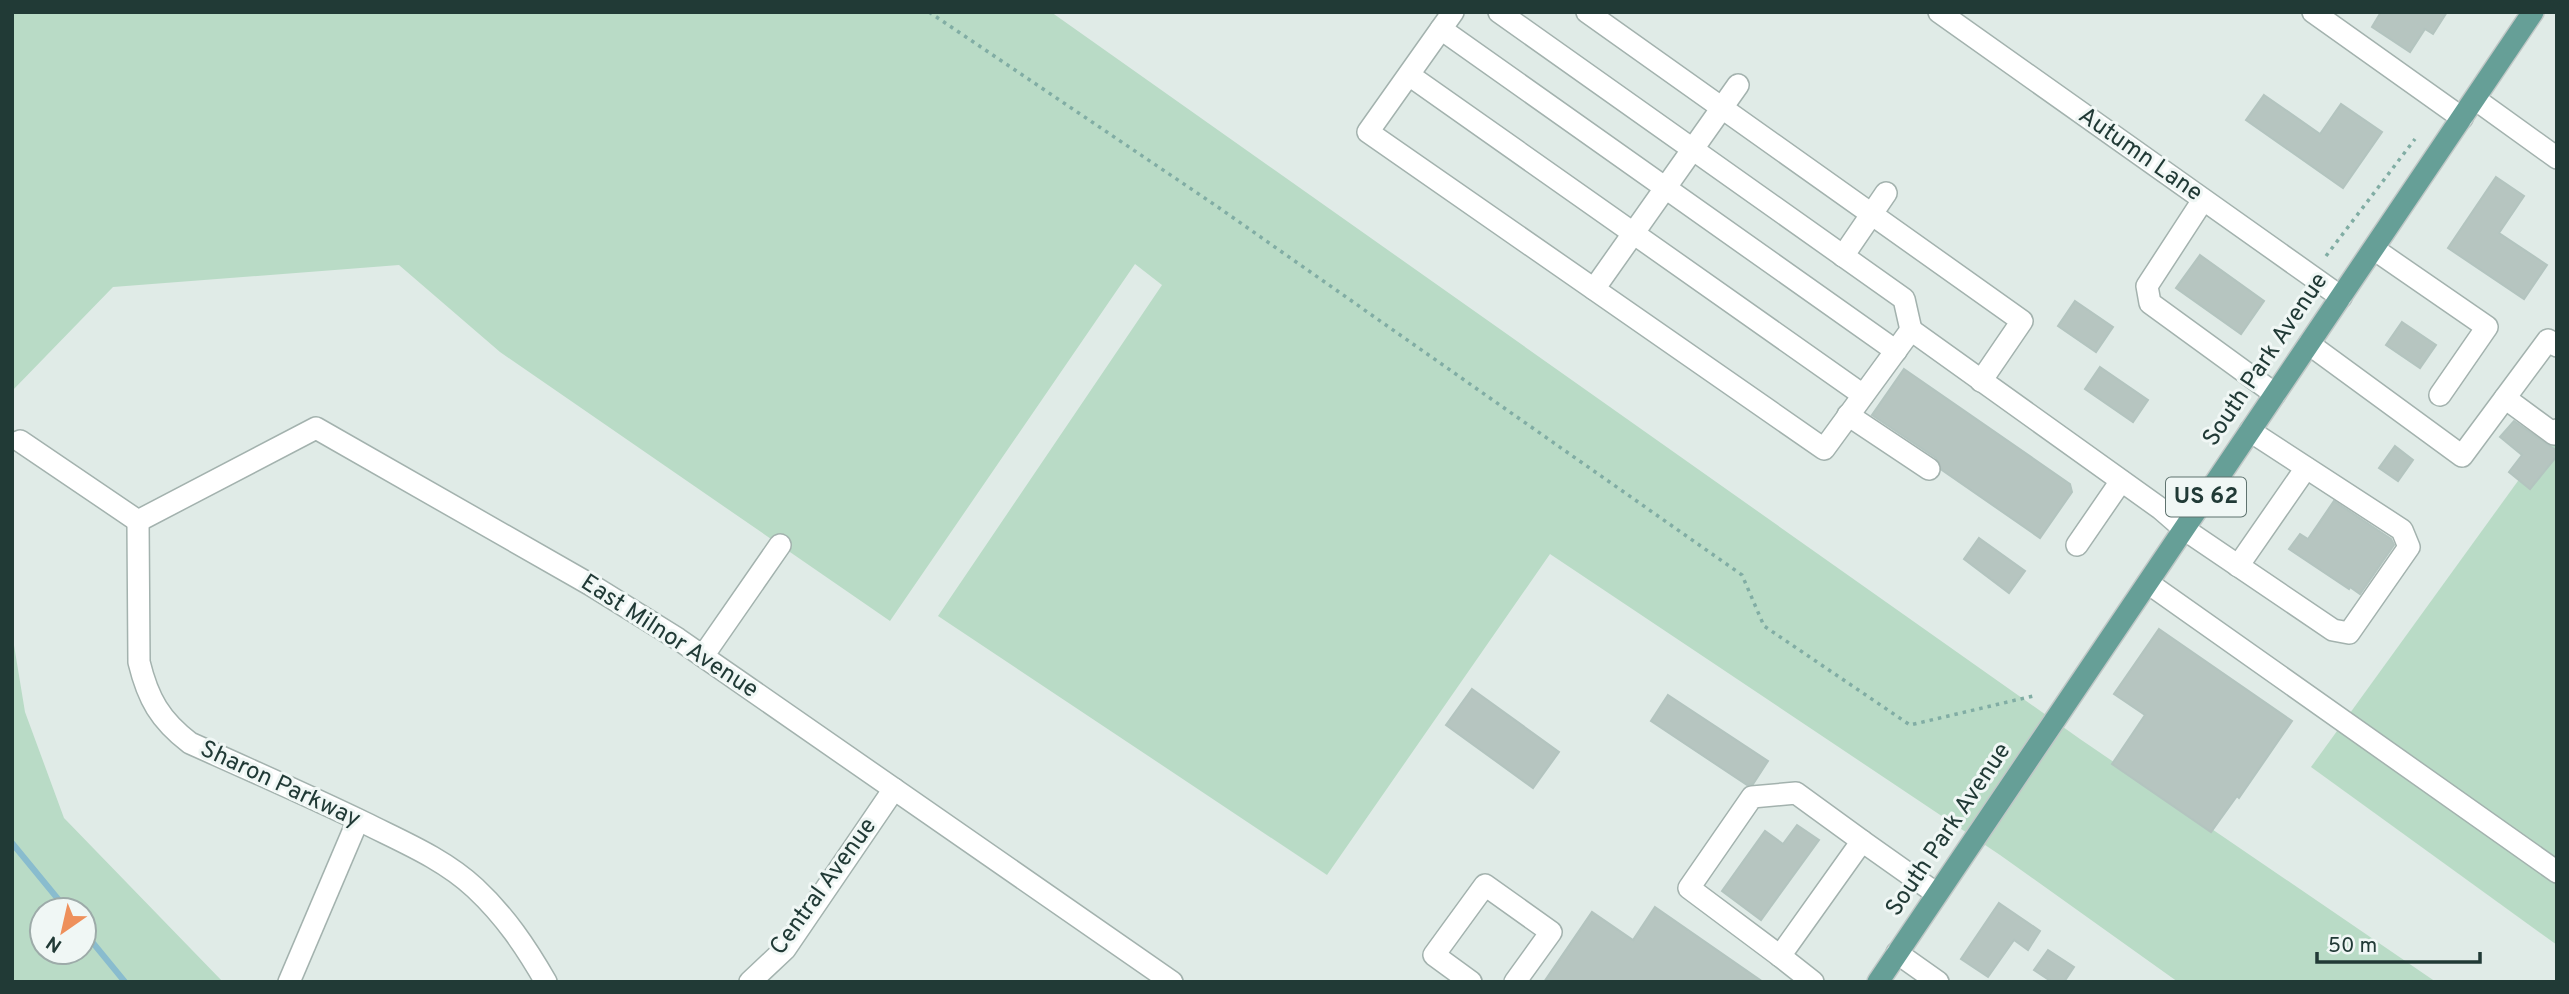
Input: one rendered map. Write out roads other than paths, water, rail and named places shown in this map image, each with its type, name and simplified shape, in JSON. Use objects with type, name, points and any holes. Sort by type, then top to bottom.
[{"type":"main road","name":"South Park Avenue","points":[[1878,982],[2533,12]]},
{"type":"street","points":[[1499,12],[1904,299],[1911,330],[2184,529],[2333,630],[2348,633],[2409,547],[2402,530],[2250,431]]},
{"type":"street","points":[[1587,12],[2022,321],[1981,381]]},
{"type":"street","name":"Autumn Lane","points":[[1939,12],[2341,298]]},
{"type":"street","points":[[2318,14],[2462,118]]},
{"type":"street","points":[[1896,351],[1666,188],[1447,20],[1368,132],[1824,449],[1863,395],[1896,351],[1911,330]]},
{"type":"street","points":[[1409,75],[1863,395]]},
{"type":"street","points":[[1594,289],[1738,85]]},
{"type":"street","points":[[2475,99],[2557,158]]},
{"type":"street","points":[[1843,256],[1886,193]]},
{"type":"street","points":[[2203,200],[2147,286],[2150,303],[2275,394]]},
{"type":"street","points":[[2374,249],[2487,327],[2440,395]]},
{"type":"street","points":[[2309,344],[2462,456],[2548,340],[2557,346]]},
{"type":"street","points":[[2505,398],[2554,434],[2557,430]]},
{"type":"street","points":[[1849,415],[1929,469]]},
{"type":"street","name":"East Milnor Avenue","points":[[138,521],[316,428],[591,586],[703,656],[1172,982]]},
{"type":"street","points":[[20,440],[138,521]]},
{"type":"street","points":[[2238,566],[2306,468]]},
{"type":"street","points":[[2077,545],[2121,481]]},
{"type":"street","name":"Sharon Parkway","points":[[138,521],[139,662],[144,683],[155,708],[170,728],[190,743],[425,853],[474,887],[502,915],[546,982]]},
{"type":"street","points":[[703,656],[780,545]]},
{"type":"street","points":[[2148,583],[2557,872]]},
{"type":"street","name":"Central Avenue","points":[[750,982],[785,949],[894,789]]},
{"type":"street","points":[[1806,979],[1780,956],[1689,888],[1752,797],[1796,793],[1937,894]]},
{"type":"street","points":[[289,982],[358,820]]},
{"type":"street","points":[[1780,956],[1862,841]]},
{"type":"street","points":[[1471,982],[1434,955],[1485,885],[1551,932],[1515,982]]},
{"type":"street","points":[[1897,953],[1938,982]]},
{"type":"waterway","points":[[12,843],[56,896]]},
{"type":"waterway","points":[[98,949],[125,982]]}]
